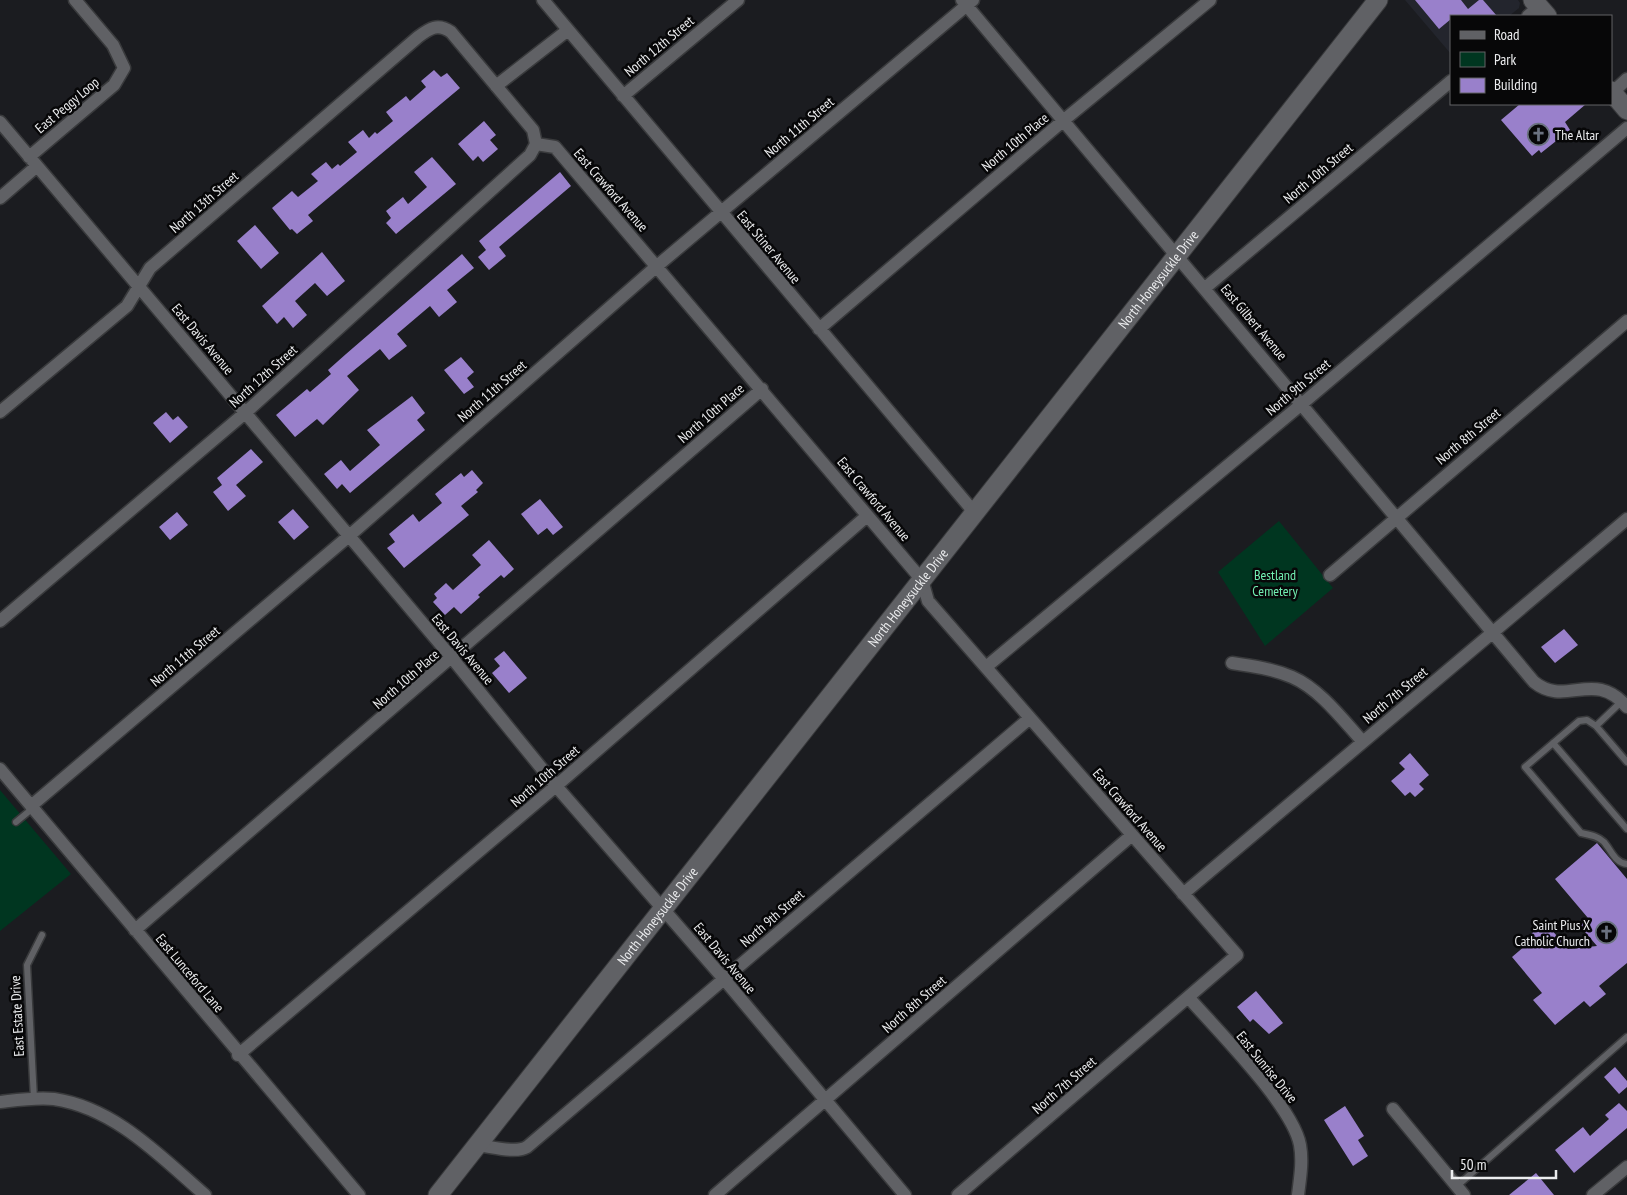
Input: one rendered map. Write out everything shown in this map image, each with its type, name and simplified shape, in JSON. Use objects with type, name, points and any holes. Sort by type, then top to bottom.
[{"type":"street","name":"East Peggy Loop","points":[[33,161],[114,85],[124,68],[113,45],[75,0]]},
{"type":"street","name":"East Stiner Avenue","points":[[543,0],[974,512]]},
{"type":"street","name":"North 12th Street","points":[[623,96],[738,0]]},
{"type":"street","name":"North 10th Place","points":[[819,329],[1064,120],[1210,0]]},
{"type":"street","name":"North Honeysuckle Drive","points":[[438,1195],[1378,0]]},
{"type":"street","name":"East Gilbert Avenue","points":[[967,2],[1521,666],[1542,688],[1552,692],[1597,688],[1624,704]]},
{"type":"street","name":"North 11th Street","points":[[32,807],[349,536],[657,266],[967,2]]},
{"type":"street","name":"North 13th Street","points":[[0,412],[127,306],[150,268],[428,29],[439,26],[451,32],[496,86]]},
{"type":"street","points":[[536,144],[533,130],[496,86],[568,30]]},
{"type":"street","points":[[1612,91],[1627,79]]},
{"type":"street","name":"North 10th Street","points":[[1205,288],[1450,82]]},
{"type":"street","points":[[1612,93],[1627,110]]},
{"type":"street","name":"East Davis Avenue","points":[[0,122],[452,658],[556,786],[724,979],[905,1195]]},
{"type":"street","name":"North 9th Street","points":[[986,667],[1303,403],[1627,128]]},
{"type":"street","name":"North 12th Street","points":[[0,621],[245,413],[530,155],[536,144]]},
{"type":"street","name":"East Crawford Avenue","points":[[536,144],[555,147],[922,580],[928,601],[1236,955],[1189,998]]},
{"type":"street","points":[[0,198],[33,161]]},
{"type":"street","name":"North 8th Street","points":[[1330,575],[1627,321]]},
{"type":"street","name":"North 10th Place","points":[[135,930],[762,389]]},
{"type":"street","name":"North 10th Street","points":[[238,1054],[556,786],[867,516]]},
{"type":"street","name":"North 7th Street","points":[[1183,894],[1627,519]]},
{"type":"street","points":[[1232,663],[1268,668],[1294,677],[1314,692],[1363,742]]},
{"type":"street","name":"North 9th Street","points":[[476,1145],[510,1149],[523,1149],[528,1146],[1030,718]]},
{"type":"street","name":"East Lunceford Lane","points":[[0,769],[238,1054],[359,1195]]},
{"type":"street","name":"North 8th Street","points":[[715,1195],[1132,835]]},
{"type":"street","name":"North 7th Street","points":[[958,1195],[1189,998]]},
{"type":"street","name":"East Sunrise Drive","points":[[1189,998],[1273,1095],[1294,1127],[1300,1144],[1302,1167],[1298,1195]]},
{"type":"street","points":[[0,1102],[53,1099],[77,1105],[114,1120],[154,1150],[205,1195]]},
{"type":"street","points":[[1393,1109],[1460,1190]]},
{"type":"street","points":[[1593,1195],[1627,1167]]},
{"type":"lane","points":[[1596,726],[1624,704]]},
{"type":"lane","points":[[1627,762],[1596,726],[1586,720],[1579,721],[1525,767],[1581,833],[1599,838],[1616,859],[1627,864]]},
{"type":"lane","points":[[1553,743],[1627,829]]},
{"type":"lane","points":[[16,822],[32,807]]},
{"type":"lane","name":"East Estate Drive","points":[[34,1099],[27,965],[42,935]]},
{"type":"lane","points":[[1460,1190],[1627,1037]]},
{"type":"shaded area","points":[[1405,0],[1518,0],[1520,3],[1519,8],[1510,15],[1450,15],[1450,53]]},
{"type":"green space","name":"Bestland Cemetery","points":[[1279,521],[1333,588],[1265,646],[1218,572]]},
{"type":"green space","points":[[0,790],[71,874],[0,931]]},
{"type":"building","points":[[1415,0],[1461,0],[1468,9],[1479,0],[1483,0],[1496,15],[1450,15],[1450,20],[1439,29]]},
{"type":"building","points":[[434,70],[441,77],[447,73],[460,88],[308,215],[313,221],[297,234],[292,229],[290,230],[272,208],[292,191],[298,197],[318,181],[311,174],[326,162],[332,169],[338,164],[340,166],[357,152],[348,142],[363,130],[369,138],[393,121],[386,112],[406,96],[410,101],[426,87],[421,81]]},
{"type":"building","name":"The Altar","points":[[1519,105],[1585,105],[1565,122],[1570,130],[1541,153],[1539,150],[1532,156],[1501,120]]},
{"type":"building","points":[[484,121],[496,135],[490,140],[498,149],[483,162],[478,156],[473,161],[458,144]]},
{"type":"building","points":[[432,157],[456,184],[396,234],[386,223],[391,218],[386,211],[403,197],[408,204],[427,187],[414,172]]},
{"type":"building","points":[[560,172],[571,186],[499,247],[506,256],[489,270],[478,257],[486,250],[479,241]]},
{"type":"building","points":[[255,225],[279,253],[261,269],[237,241]]},
{"type":"building","points":[[322,252],[345,281],[327,296],[315,283],[295,301],[307,315],[293,328],[284,317],[277,324],[262,306]]},
{"type":"building","points":[[462,254],[474,268],[447,290],[457,302],[439,317],[430,306],[397,334],[407,346],[389,360],[380,349],[347,376],[359,390],[323,425],[317,419],[295,437],[276,415],[307,389],[310,392],[331,374],[328,370]]},
{"type":"building","points":[[461,357],[474,372],[467,378],[474,387],[464,394],[444,370]]},
{"type":"building","points":[[412,396],[425,413],[417,420],[425,430],[350,493],[342,484],[337,489],[324,474],[341,460],[350,471],[380,445],[367,430]]},
{"type":"building","points":[[166,412],[173,420],[178,416],[188,427],[170,443],[153,423]]},
{"type":"building","points":[[251,449],[263,462],[236,485],[246,496],[228,511],[213,492],[222,485],[217,478]]},
{"type":"building","points":[[472,470],[483,483],[476,490],[478,492],[461,506],[469,515],[404,568],[387,548],[395,542],[389,534],[413,514],[419,522],[442,503],[435,494],[461,473],[464,477]]},
{"type":"building","points":[[540,499],[563,527],[553,535],[547,528],[538,535],[521,514]]},
{"type":"building","points":[[293,509],[309,527],[294,540],[278,522]]},
{"type":"building","points":[[177,512],[188,525],[170,540],[159,527]]},
{"type":"building","points":[[489,540],[514,569],[504,578],[501,575],[478,595],[480,597],[461,614],[454,607],[445,615],[433,602],[437,598],[434,594],[446,583],[453,590],[481,565],[472,555]]},
{"type":"building","points":[[1564,629],[1578,645],[1555,663],[1541,647]]},
{"type":"building","points":[[504,651],[527,678],[509,693],[492,673],[500,666],[494,659]]},
{"type":"building","points":[[1410,753],[1429,775],[1419,784],[1424,789],[1415,797],[1410,792],[1405,796],[1391,781],[1405,769],[1399,763]]},
{"type":"building","name":"Saint Pius X Catholic Church","points":[[1597,843],[1627,879],[1627,963],[1599,986],[1606,994],[1590,1007],[1584,1001],[1555,1025],[1533,1000],[1542,993],[1512,957],[1526,945],[1523,941],[1545,922],[1568,949],[1597,946],[1579,925],[1588,918],[1555,879]]},
{"type":"building","points":[[1256,991],[1283,1023],[1269,1034],[1253,1019],[1250,1022],[1237,1007]]},
{"type":"building","points":[[1615,1067],[1627,1081],[1627,1087],[1619,1094],[1604,1077]]},
{"type":"building","points":[[1619,1103],[1627,1111],[1627,1128],[1574,1173],[1555,1150],[1583,1127],[1590,1136],[1609,1119],[1605,1115]]},
{"type":"building","points":[[1345,1106],[1364,1136],[1358,1140],[1368,1156],[1353,1166],[1324,1120]]},
{"type":"building","points":[[1536,1173],[1554,1195],[1509,1195]]},
{"type":"place","name":"The Altar","points":[[1539,135]]},
{"type":"place","name":"Saint Pius X Catholic Church","points":[[1606,933]]}]
